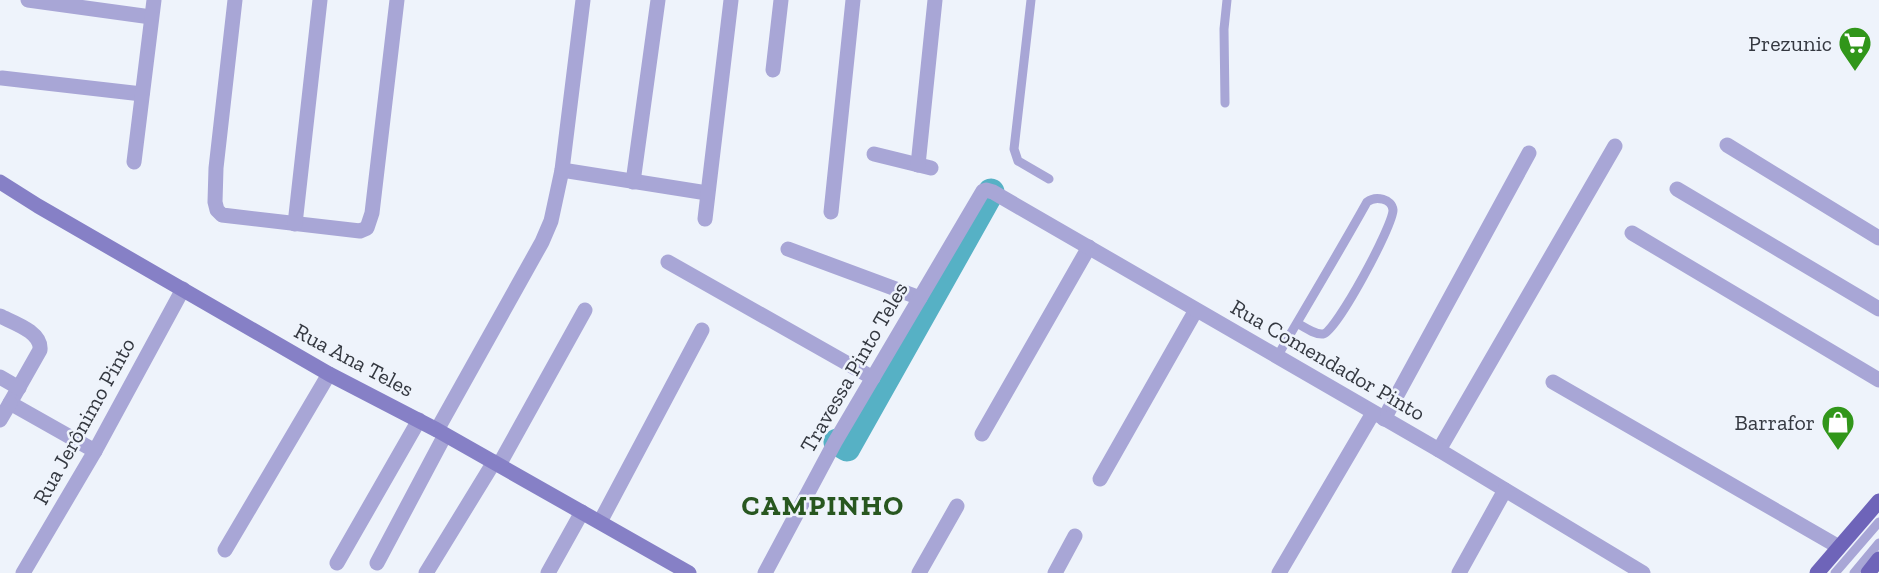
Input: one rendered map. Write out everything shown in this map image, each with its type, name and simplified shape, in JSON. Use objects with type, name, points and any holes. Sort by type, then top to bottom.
[{"type":"main road","points":[[1817,573],[1879,501]]},
{"type":"street","points":[[28,0],[151,17]]},
{"type":"street","points":[[134,162],[154,0]]},
{"type":"street","points":[[235,0],[216,168],[215,202],[217,210],[222,215],[360,231],[367,228],[369,224],[397,0]]},
{"type":"street","points":[[295,224],[320,0]]},
{"type":"street","points":[[377,563],[441,432],[551,221],[562,170],[583,0]]},
{"type":"street","points":[[633,182],[658,0]]},
{"type":"street","points":[[705,219],[731,0]]},
{"type":"street","points":[[773,70],[781,0]]},
{"type":"street","points":[[831,212],[853,0]]},
{"type":"street","points":[[874,154],[925,166],[935,0]]},
{"type":"street","points":[[2,78],[142,94]]},
{"type":"street","points":[[1727,145],[1879,238]]},
{"type":"street","points":[[1439,450],[1615,146]]},
{"type":"street","points":[[1279,573],[1379,416],[1528,153]]},
{"type":"street","points":[[562,170],[707,194]]},
{"type":"street","name":"Rua Ana Teles","points":[[0,182],[329,374],[441,432],[689,573]]},
{"type":"street","points":[[1677,189],[1879,309]]},
{"type":"street","name":"Rua Comendador Pinto","points":[[988,190],[1439,450],[1643,573]]},
{"type":"street","name":"Travessa Pinto Teles","points":[[765,573],[835,442],[983,191],[988,190]]},
{"type":"street","points":[[1632,233],[1879,380]]},
{"type":"street","points":[[982,434],[1089,247]]},
{"type":"street","points":[[788,249],[920,298]]},
{"type":"street","points":[[668,262],[873,378]]},
{"type":"street","name":"Rua Jerônimo Pinto","points":[[23,573],[95,451],[183,290]]},
{"type":"street","points":[[426,573],[497,463],[585,310]]},
{"type":"street","points":[[1100,479],[1196,310]]},
{"type":"street","points":[[0,316],[30,332],[40,341],[40,350],[0,420]]},
{"type":"street","points":[[600,522],[702,330]]},
{"type":"street","points":[[225,550],[329,374]]},
{"type":"street","points":[[0,378],[19,388]]},
{"type":"street","points":[[1553,382],[1839,547]]},
{"type":"street","points":[[10,403],[95,451]]},
{"type":"street","points":[[337,563],[419,420]]},
{"type":"street","points":[[1459,573],[1505,490]]},
{"type":"street","points":[[919,573],[957,506]]},
{"type":"street","points":[[548,573],[582,512]]},
{"type":"street","points":[[1055,573],[1075,536]]},
{"type":"lane","points":[[1031,0],[1014,149],[1018,161],[1049,179]]},
{"type":"lane","points":[[1225,103],[1224,29],[1227,0]]},
{"type":"lane","points":[[1277,357],[1367,202],[1378,198],[1390,203],[1393,212],[1388,230],[1364,276],[1334,325],[1327,333],[1320,334],[1297,323]]},
{"type":"lane","points":[[1834,573],[1879,522]]},
{"type":"lane","points":[[1854,573],[1879,543]]},
{"type":"waterway","points":[[837,442],[847,448],[991,192]]},
{"type":"place","name":"Prezunic","points":[[1855,72]]},
{"type":"place","name":"Barrafor","points":[[1838,451]]},
{"type":"district","name":"CAMPINHO","points":[[823,505]]}]
